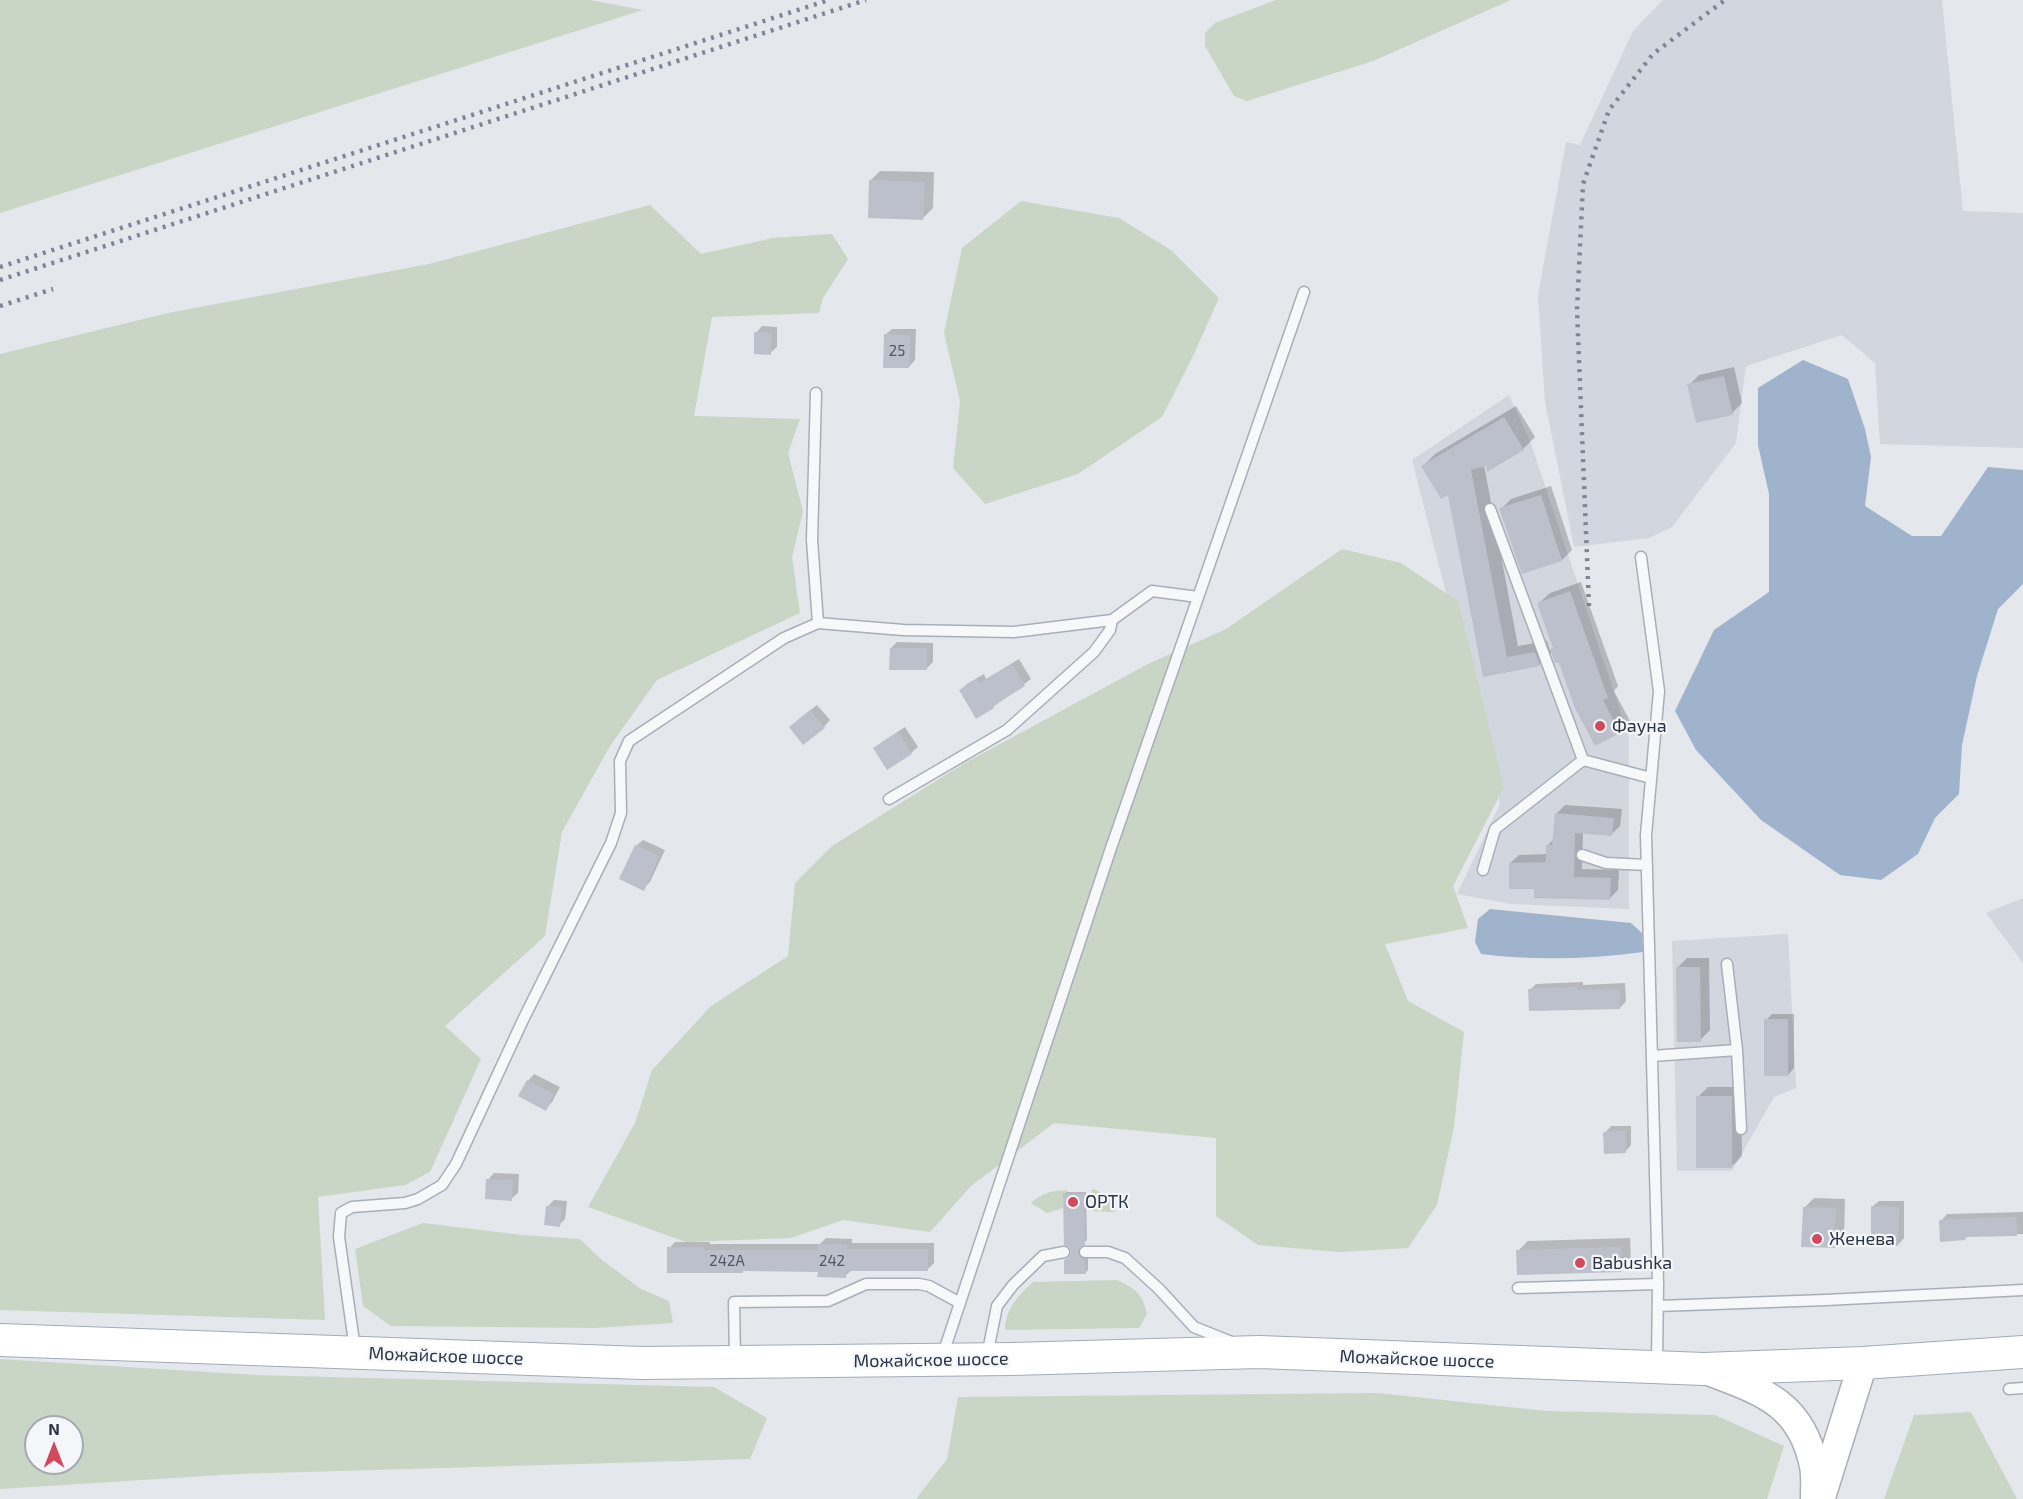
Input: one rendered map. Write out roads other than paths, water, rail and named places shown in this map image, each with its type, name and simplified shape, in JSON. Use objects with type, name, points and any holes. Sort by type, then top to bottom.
[{"type":"main road","name":"Можайское шоссе","points":[[0,1340],[630,1362],[941,1360],[1259,1352],[1657,1369],[1863,1363],[2023,1352]]},
{"type":"main road","points":[[1821,1499],[1863,1363]]},
{"type":"main road","points":[[1704,1369],[1751,1387],[1783,1405],[1803,1430],[1815,1467],[1815,1499]]},
{"type":"lane","points":[[941,1360],[1110,851],[1304,292]]},
{"type":"lane","points":[[816,393],[812,540],[818,623]]},
{"type":"lane","points":[[1490,509],[1583,759]]},
{"type":"lane","points":[[1641,557],[1659,691],[1646,835],[1658,1284],[1657,1369]]},
{"type":"lane","points":[[355,1352],[339,1237],[341,1213],[352,1207],[405,1203],[418,1199],[442,1185],[451,1171],[611,843],[621,813],[620,761],[628,741],[784,638],[818,623],[903,630],[1014,632],[1112,620],[1152,591],[1198,597]]},
{"type":"lane","points":[[889,799],[1007,730],[1094,652],[1110,630],[1112,620]]},
{"type":"lane","points":[[1583,759],[1651,778]]},
{"type":"lane","points":[[1483,870],[1495,829],[1583,759]]},
{"type":"lane","points":[[1582,855],[1606,863],[1647,865]]},
{"type":"lane","points":[[1727,964],[1737,1050],[1741,1129]]},
{"type":"lane","points":[[1652,1056],[1737,1050]]},
{"type":"lane","points":[[986,1359],[997,1306],[1013,1285],[1043,1256],[1064,1252]]},
{"type":"lane","points":[[1085,1252],[1108,1252],[1125,1258],[1159,1288],[1194,1327],[1259,1352]]},
{"type":"lane","points":[[735,1362],[734,1302],[828,1300],[866,1284],[919,1284],[960,1303]]},
{"type":"lane","points":[[1518,1288],[1658,1284]]},
{"type":"lane","points":[[1658,1306],[1838,1300],[2023,1290]]},
{"type":"lane","points":[[2008,1389],[2023,1388]]},
{"type":"water","points":[[1803,360],[1848,379],[1865,429],[1871,457],[1865,506],[1912,536],[1941,536],[1988,467],[2023,470],[2023,584],[1998,609],[1977,676],[1962,745],[1959,794],[1935,818],[1918,854],[1881,880],[1840,875],[1761,820],[1696,750],[1675,711],[1714,630],[1769,592],[1769,494],[1758,445],[1758,388]]},
{"type":"water","points":[[1490,909],[1631,923],[1642,933],[1643,952],[1562,958],[1522,958],[1481,954],[1475,942],[1478,919]]},
{"type":"railway","points":[[0,267],[829,0]]},
{"type":"railway","points":[[0,280],[866,0]]},
{"type":"railway","points":[[1589,606],[1577,310],[1583,184],[1609,110],[1653,54],[1725,0]]},
{"type":"railway","points":[[0,306],[53,289]]},
{"type":"place","name":"Фауна","points":[[1600,726]]},
{"type":"place","name":"ОРТК","points":[[1073,1202]]},
{"type":"place","name":"Женева","points":[[1817,1239]]},
{"type":"place","name":"Babushka","points":[[1580,1263]]}]
